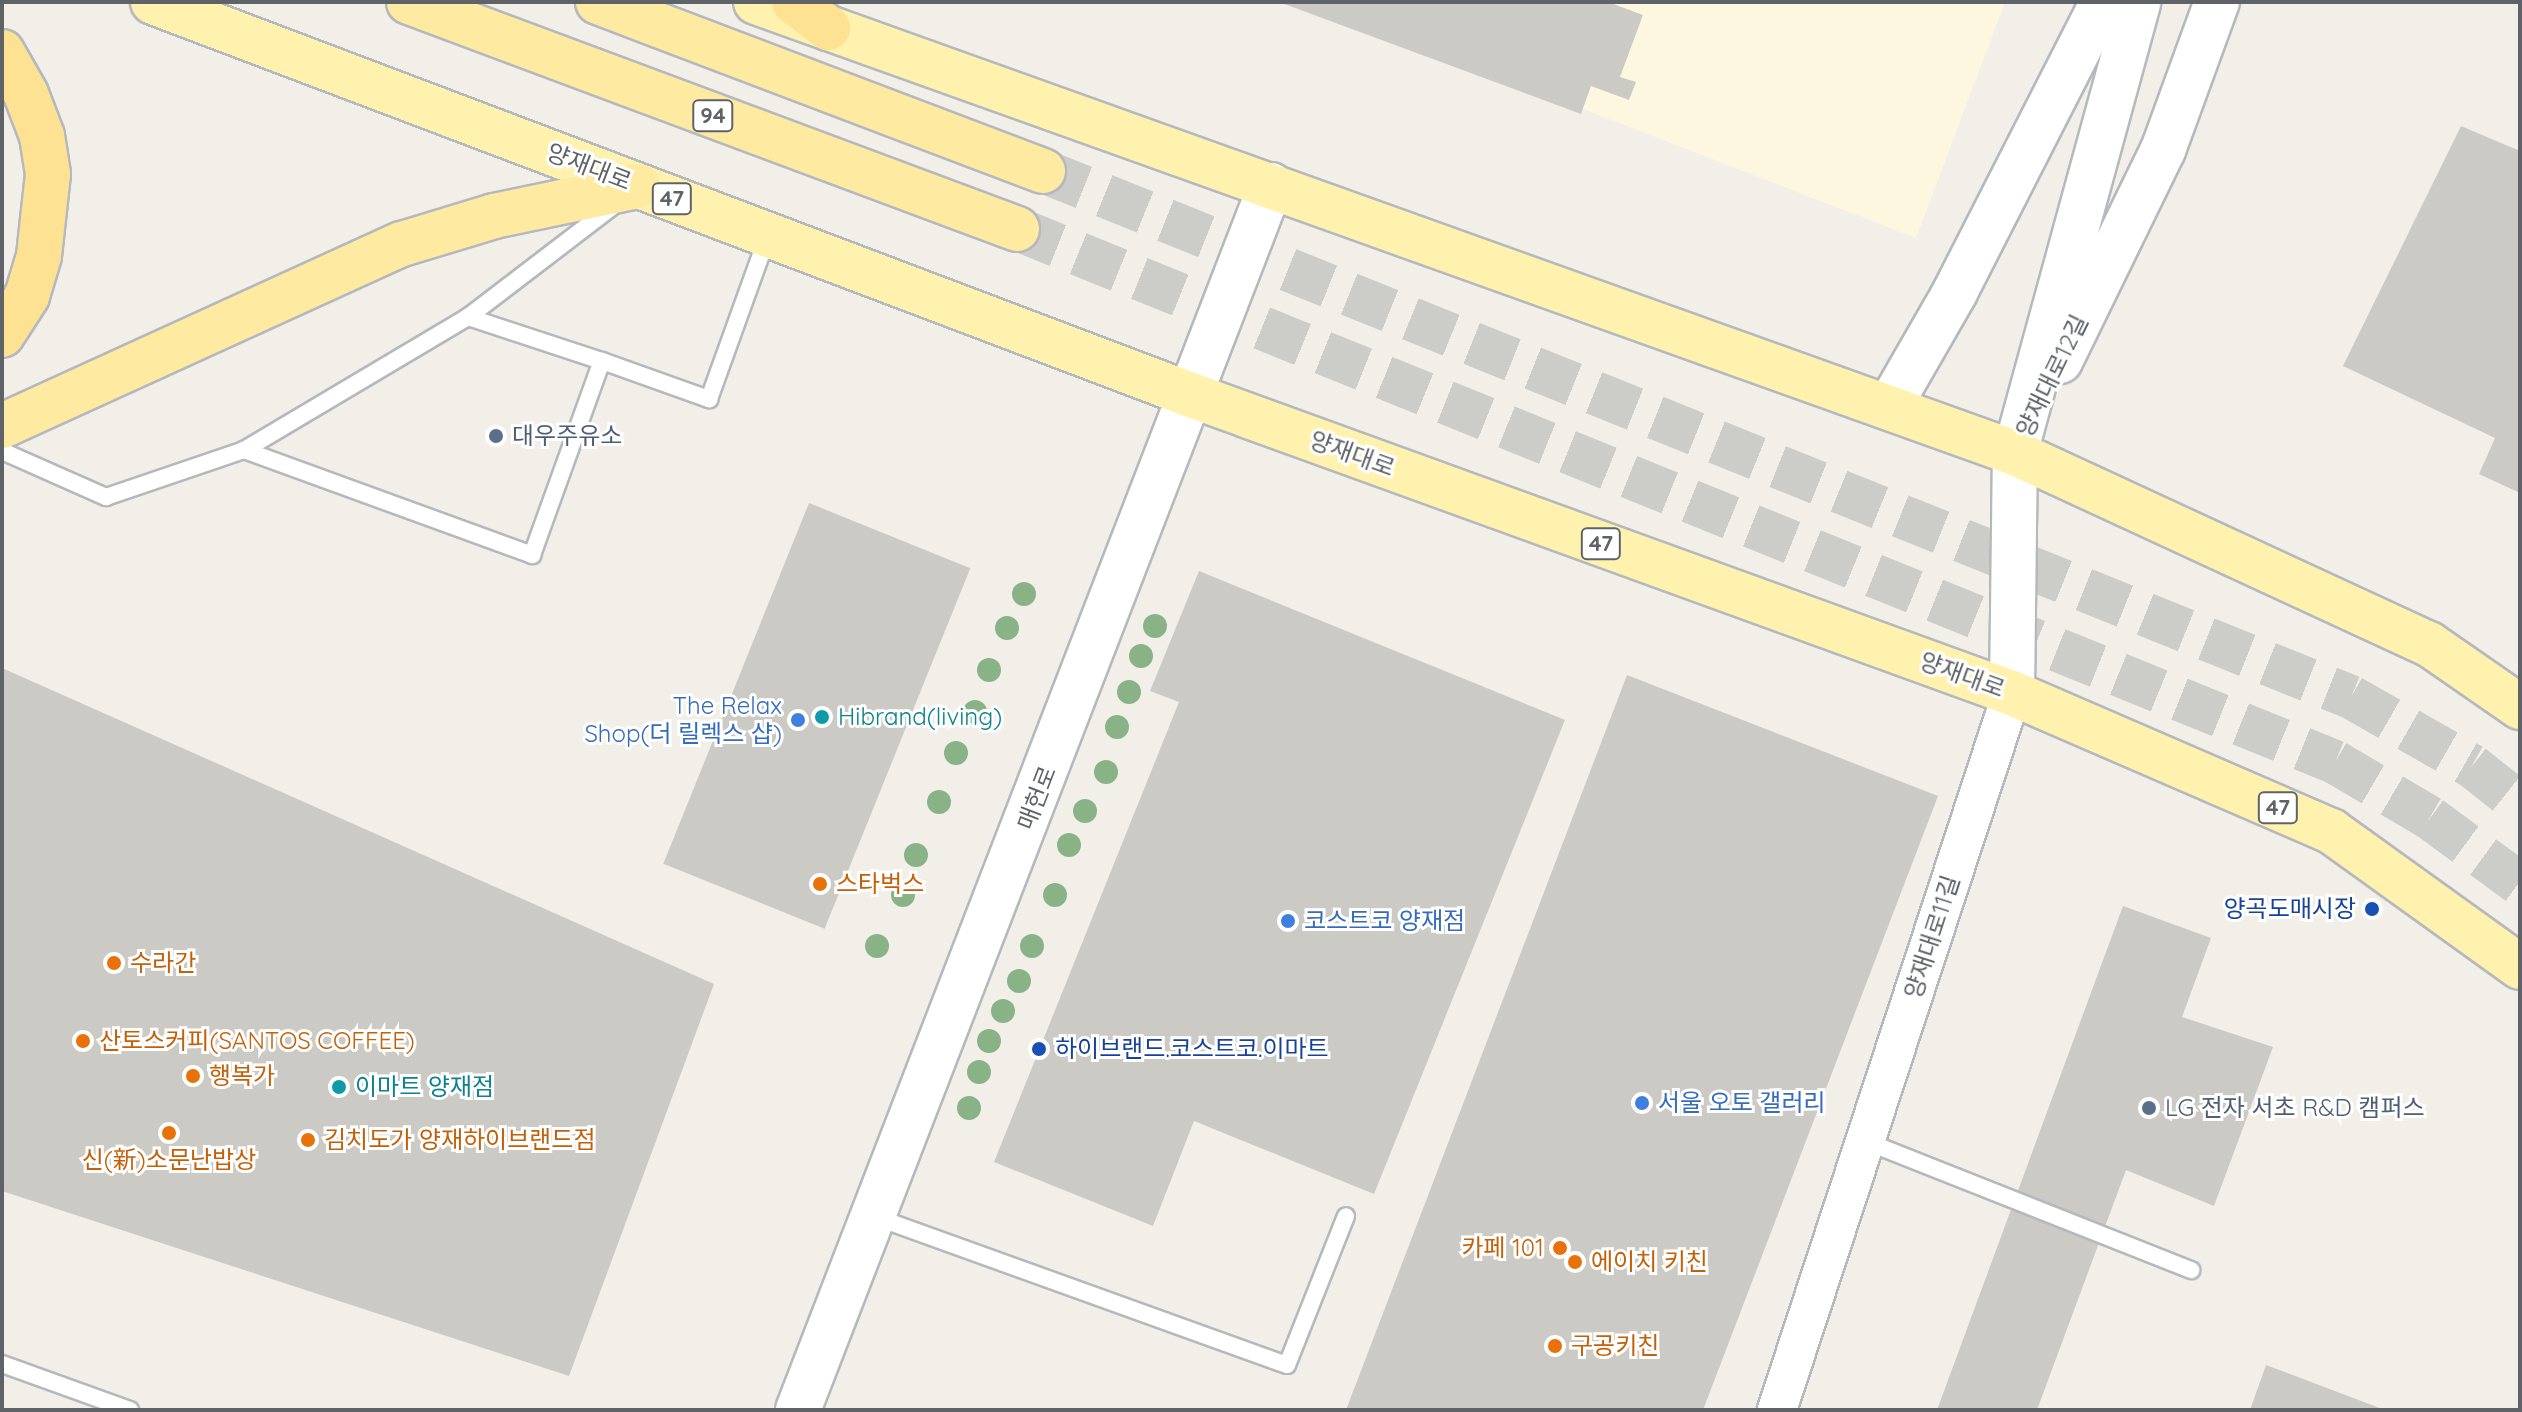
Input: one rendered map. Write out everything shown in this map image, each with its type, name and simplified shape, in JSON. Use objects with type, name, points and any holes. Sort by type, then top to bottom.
[{"type":"highway","name":"94","points":[[409,2],[1017,229]]},
{"type":"highway","points":[[598,2],[1043,171]]},
{"type":"highway","points":[[794,2],[828,28]]},
{"type":"highway","points":[[2,52],[26,94],[42,136],[48,174],[39,256],[27,296],[2,335]]},
{"type":"highway","points":[[2,426],[402,244],[494,216],[638,186]]},
{"type":"main road","name":"양재대로","points":[[153,2],[1191,395],[2012,693],[2331,831],[2520,967]]},
{"type":"main road","points":[[756,2],[2015,453],[2429,644],[2520,707]]},
{"type":"main road","points":[[1889,407],[1955,292],[2103,2]]},
{"type":"main road","name":"양재대로12길","points":[[2015,453],[2138,2]]},
{"type":"main road","name":"양재대로12길","points":[[2015,453],[2163,150],[2217,2]]},
{"type":"main road","name":"매헌로","points":[[798,1410],[871,1216],[944,1041],[1271,185]]},
{"type":"main road","name":"양재대로11길","points":[[2012,693],[2015,453]]},
{"type":"street","name":"양재대로11길","points":[[1777,1410],[2012,693]]},
{"type":"lane","points":[[2,451],[106,497],[244,450],[468,317],[525,278],[638,186]]},
{"type":"lane","points":[[468,317],[709,399],[768,235]]},
{"type":"lane","points":[[244,450],[532,555],[602,361]]},
{"type":"lane","points":[[1865,1141],[2191,1270]]},
{"type":"lane","points":[[871,1216],[1287,1365],[1346,1216]]},
{"type":"lane","points":[[2,1364],[130,1410]]},
{"type":"shaded area","points":[[1307,2],[2005,2],[1916,238]]},
{"type":"building","points":[[1279,2],[1608,2],[1643,15],[1620,77],[1636,82],[1629,100],[1591,86],[1581,114]]},
{"type":"building","points":[[2461,126],[2520,151],[2520,493],[2479,474],[2495,438],[2343,366]]},
{"type":"building","name":"Hibrand(living)","points":[[809,503],[970,568],[825,929],[663,864]]},
{"type":"building","name":"코스트코 양재점","points":[[1199,571],[1565,720],[1374,1194],[1194,1121],[1153,1226],[994,1162],[1179,702],[1150,691]]},
{"type":"building","name":"이마트 양재점","points":[[2,668],[714,984],[569,1376],[2,1191]]},
{"type":"building","name":"서울 오토 갤러리","points":[[1627,675],[1938,796],[1703,1410],[1346,1410]]},
{"type":"building","name":"LG 전자 서초 R&D 캠퍼스","points":[[2123,906],[2211,938],[2182,1017],[2273,1047],[2214,1206],[2126,1170],[2037,1410],[1937,1410]]},
{"type":"building","points":[[2266,1365],[2385,1410],[2250,1410]]},
{"type":"tunnel","points":[[1043,171],[2351,697],[2472,766],[2520,804]]},
{"type":"tunnel","points":[[1017,229],[2335,762],[2430,818],[2520,884]]},
{"type":"place","name":"대우주유소","points":[[496,436]]},
{"type":"place","name":"Hibrand(living)","points":[[822,717]]},
{"type":"place","name":"The Relax Shop(더 릴렉스 샵)","points":[[798,720]]},
{"type":"place","name":"스타벅스","points":[[820,884]]},
{"type":"place","name":"양곡도매시장","points":[[2372,909]]},
{"type":"place","name":"코스트코 양재점","points":[[1288,921]]},
{"type":"place","name":"수라간","points":[[114,963]]},
{"type":"place","name":"산토스커피(SANTOS COFFEE)","points":[[83,1041]]},
{"type":"place","name":"하이브랜드.코스트코.이마트","points":[[1039,1049]]},
{"type":"place","name":"행복가","points":[[193,1076]]},
{"type":"place","name":"이마트 양재점","points":[[339,1087]]},
{"type":"place","name":"서울 오토 갤러리","points":[[1642,1103]]},
{"type":"place","name":"LG 전자 서초 R&D 캠퍼스","points":[[2149,1108]]},
{"type":"place","name":"신(新)소문난밥상","points":[[169,1133]]},
{"type":"place","name":"김치도가 양재하이브랜드점","points":[[308,1140]]},
{"type":"place","name":"카페 101","points":[[1560,1248]]},
{"type":"place","name":"에이치 키친","points":[[1575,1262]]},
{"type":"place","name":"구공키친","points":[[1555,1346]]}]
